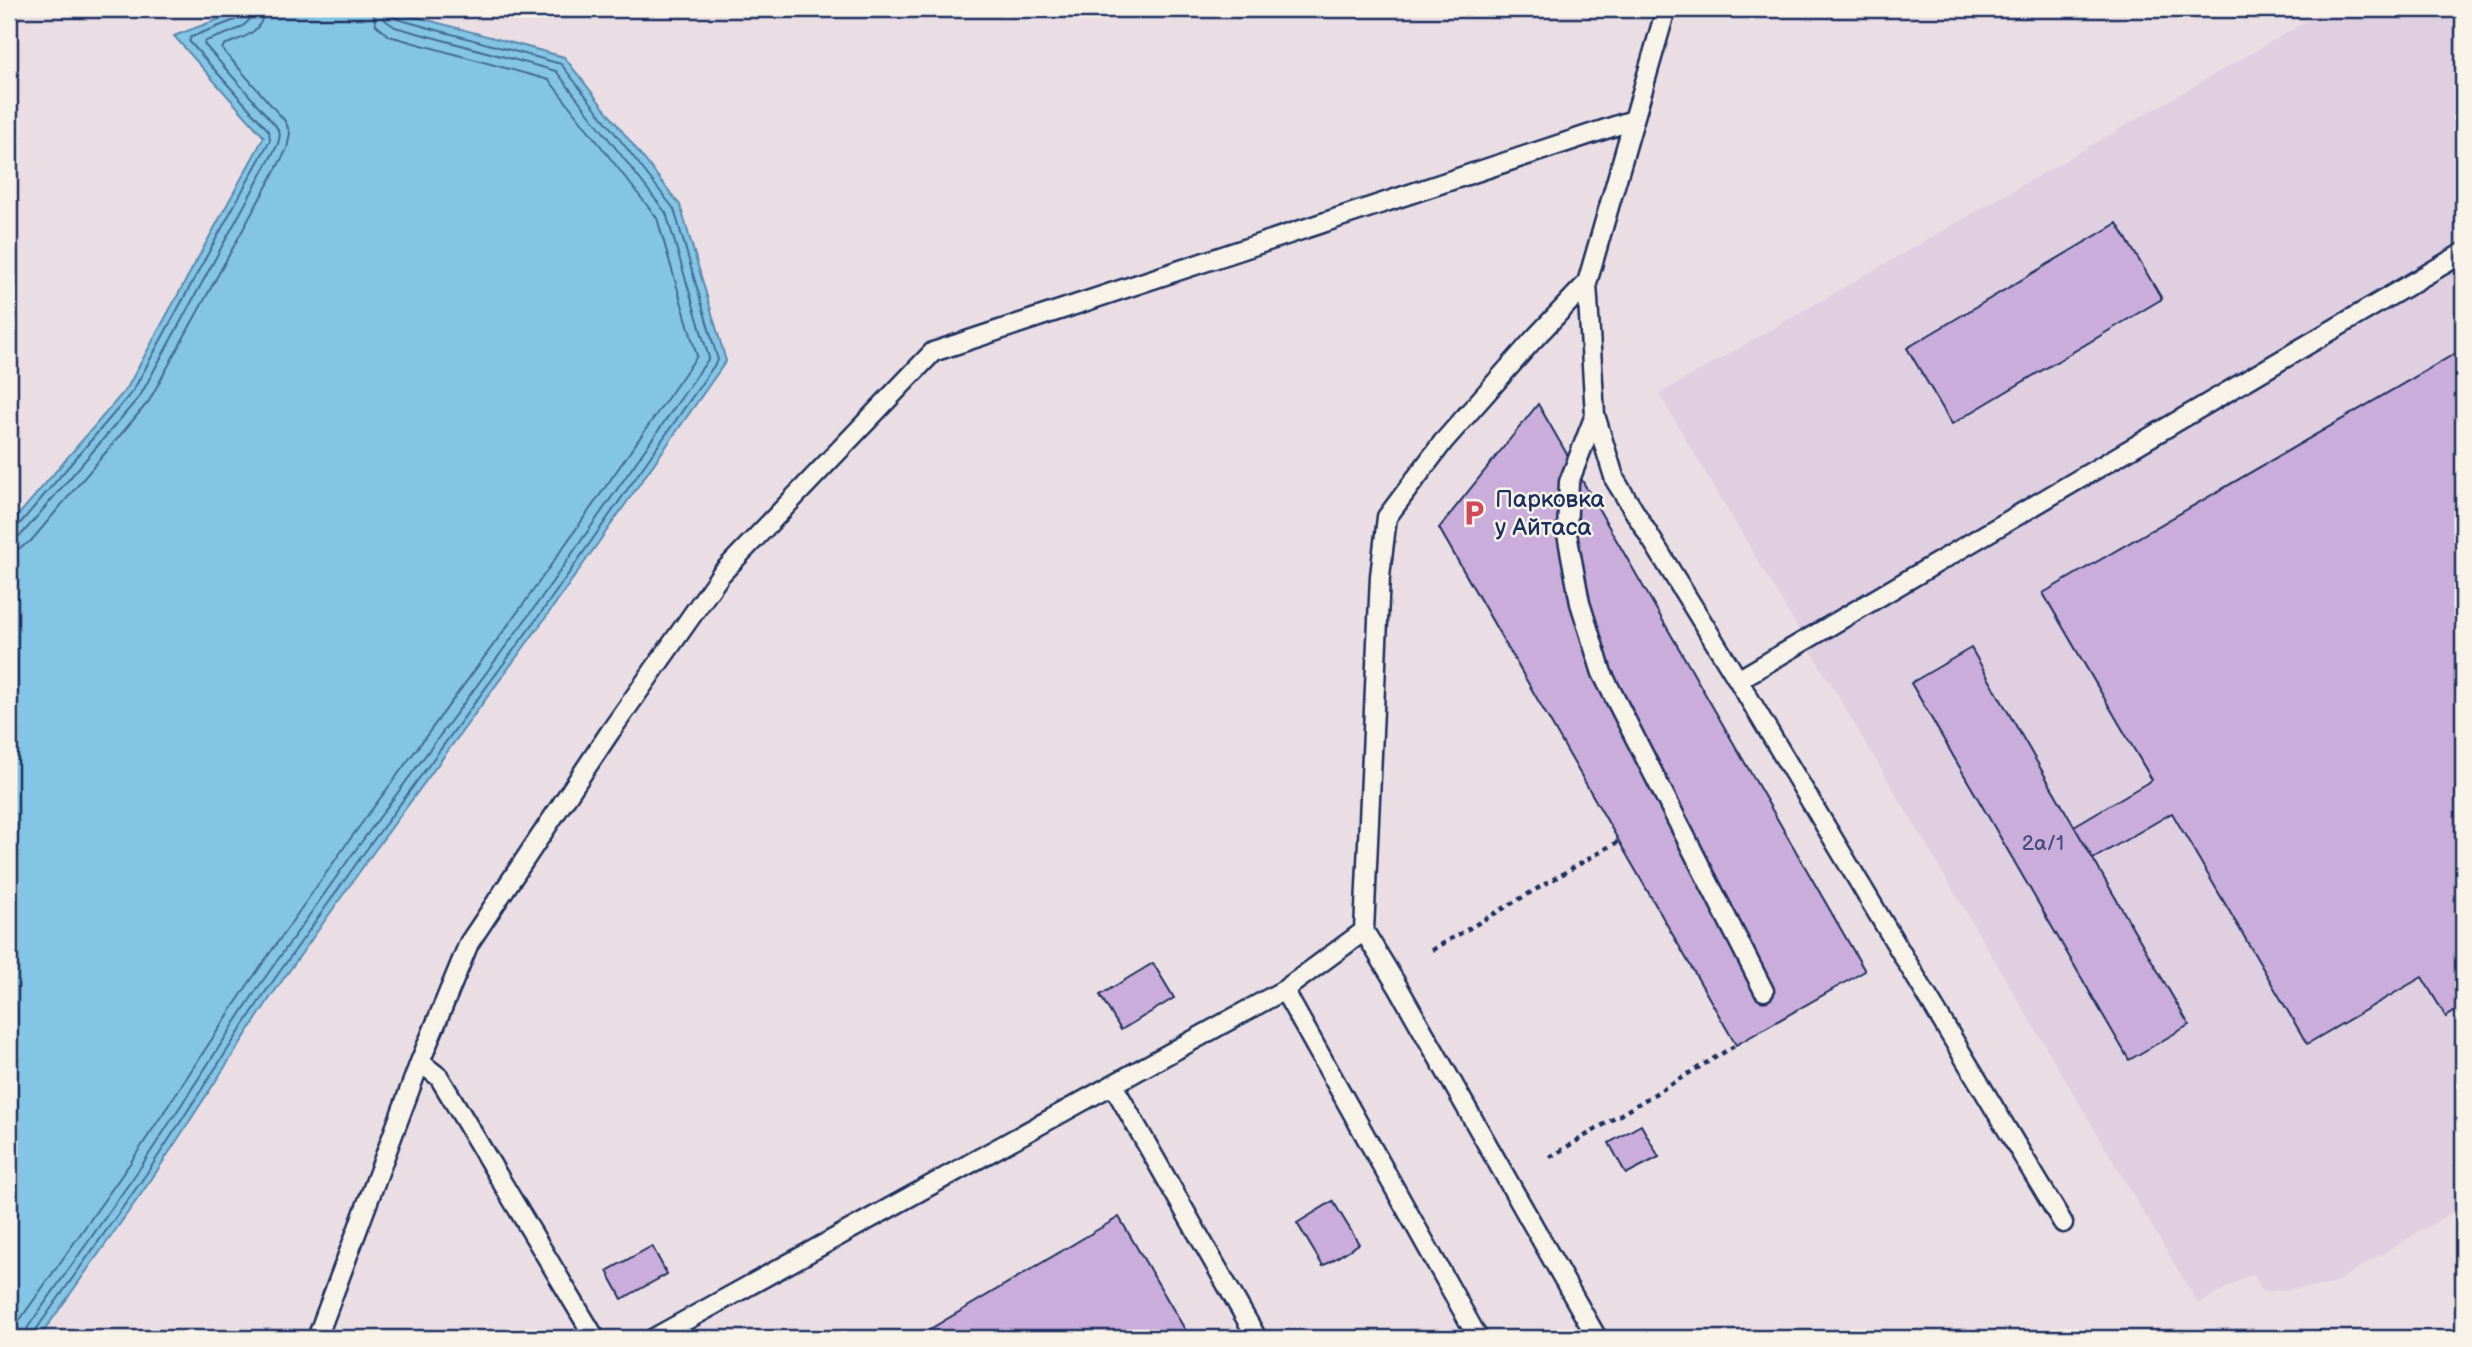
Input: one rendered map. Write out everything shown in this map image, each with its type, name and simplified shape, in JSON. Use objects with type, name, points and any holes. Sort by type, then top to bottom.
[{"type":"lane","points":[[1666,9],[1587,284],[1595,415],[1615,480],[2063,1223]]},
{"type":"lane","points":[[317,1338],[420,1062],[469,943],[610,732],[722,574],[933,352],[1633,120]]},
{"type":"lane","points":[[1738,680],[2463,253]]},
{"type":"lane","points":[[1587,284],[1533,340],[1443,442],[1387,517],[1380,576],[1363,931],[1398,987],[1597,1338]]},
{"type":"lane","points":[[1595,415],[1569,482],[1567,534],[1580,603],[1602,673],[1764,991]]},
{"type":"lane","points":[[654,1338],[1284,990],[1363,931]]},
{"type":"lane","points":[[1284,990],[1478,1338]]},
{"type":"lane","points":[[420,1062],[439,1077],[594,1338]]},
{"type":"lane","points":[[1112,1084],[1257,1338]]},
{"type":"path","points":[[1432,950],[1619,841]]},
{"type":"path","points":[[1550,1157],[1736,1045]]},
{"type":"shaded area","points":[[2328,9],[2463,9],[2463,1206],[2330,1285],[2263,1292],[2253,1273],[2198,1304],[1659,394]]},
{"type":"water","points":[[246,9],[387,9],[564,57],[680,205],[726,361],[546,617],[270,998],[153,1177],[39,1338],[9,1338],[9,526],[127,388],[264,137],[174,36]]},
{"type":"building","points":[[2117,223],[2162,299],[1952,424],[1907,348]]},
{"type":"building","points":[[2463,349],[2463,1006],[2446,1017],[2422,977],[2307,1044],[2172,813],[2093,859],[2074,826],[2152,780],[2043,593]]},
{"type":"building","points":[[1538,404],[1865,971],[1736,1045],[1439,528]]},
{"type":"building","points":[[1971,648],[2189,1025],[2129,1060],[1911,683]]},
{"type":"building","points":[[1153,963],[1174,998],[1121,1030],[1100,995]]},
{"type":"building","points":[[1641,1125],[1659,1157],[1626,1174],[1609,1143]]},
{"type":"building","points":[[1333,1201],[1359,1244],[1323,1266],[1297,1223]]},
{"type":"building","points":[[1119,1217],[1190,1338],[915,1338]]},
{"type":"building","points":[[652,1246],[667,1274],[622,1299],[607,1271]]},
{"type":"place","name":"Парковка у Айтаса","points":[[1474,513]]}]
